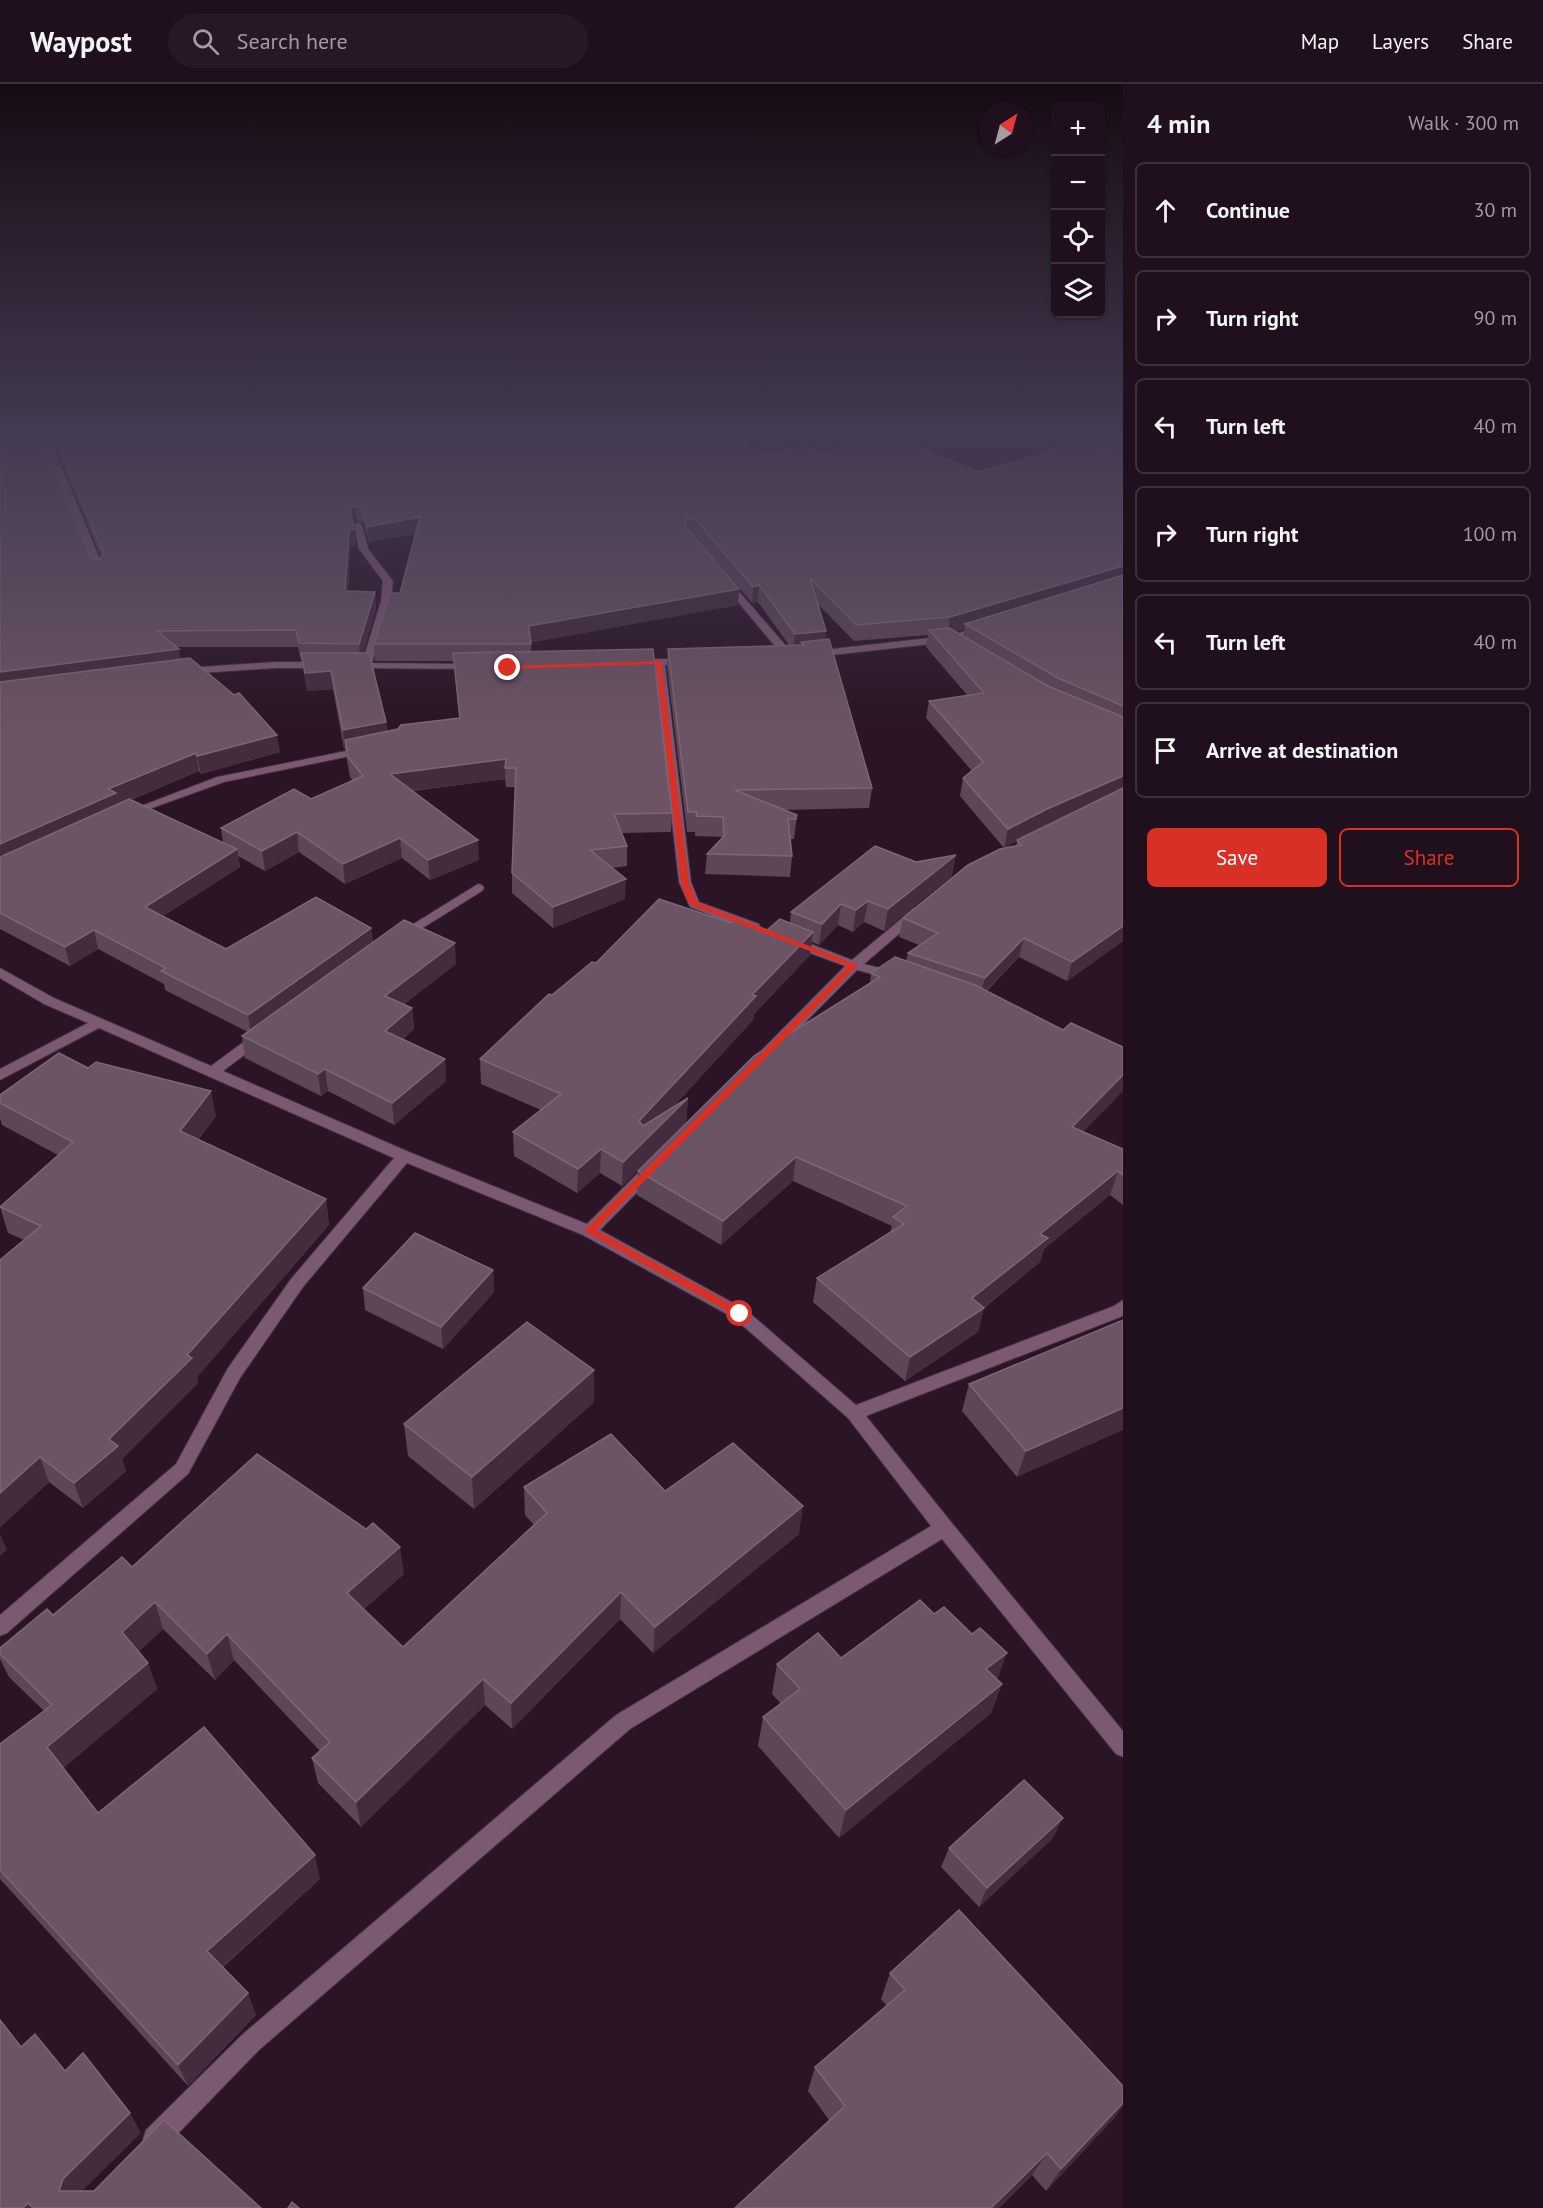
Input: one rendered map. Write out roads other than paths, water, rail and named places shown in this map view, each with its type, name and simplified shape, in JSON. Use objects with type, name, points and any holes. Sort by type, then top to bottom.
[{"type":"street","points":[[84,533],[100,571]]},
{"type":"street","points":[[360,533],[364,549],[388,581],[386,601],[366,666]]},
{"type":"street","points":[[720,574],[784,657],[949,639],[993,626]]},
{"type":"street","points":[[949,639],[959,645]]},
{"type":"street","points":[[624,664],[693,661]]},
{"type":"street","points":[[659,662],[685,882],[694,904],[854,965],[913,981]]},
{"type":"street","points":[[178,672],[275,665],[332,665]]},
{"type":"street","points":[[343,666],[488,667]]},
{"type":"street","points":[[118,818],[221,779],[383,746]]},
{"type":"street","points":[[393,941],[478,888]]},
{"type":"street","points":[[755,1065],[854,965],[924,906]]},
{"type":"street","points":[[0,972],[49,1001],[404,1156],[589,1231],[740,1314],[854,1413],[944,1528],[1123,1747]]},
{"type":"street","points":[[0,1075],[100,1022]]},
{"type":"street","points":[[213,1072],[267,1031]]},
{"type":"street","points":[[0,1628],[182,1470],[234,1373],[297,1282],[404,1156]]},
{"type":"street","points":[[589,1231],[664,1156]]},
{"type":"street","points":[[854,1413],[1120,1310],[1123,1306]]},
{"type":"street","points":[[144,2150],[251,2042],[623,1722],[944,1528]]}]
